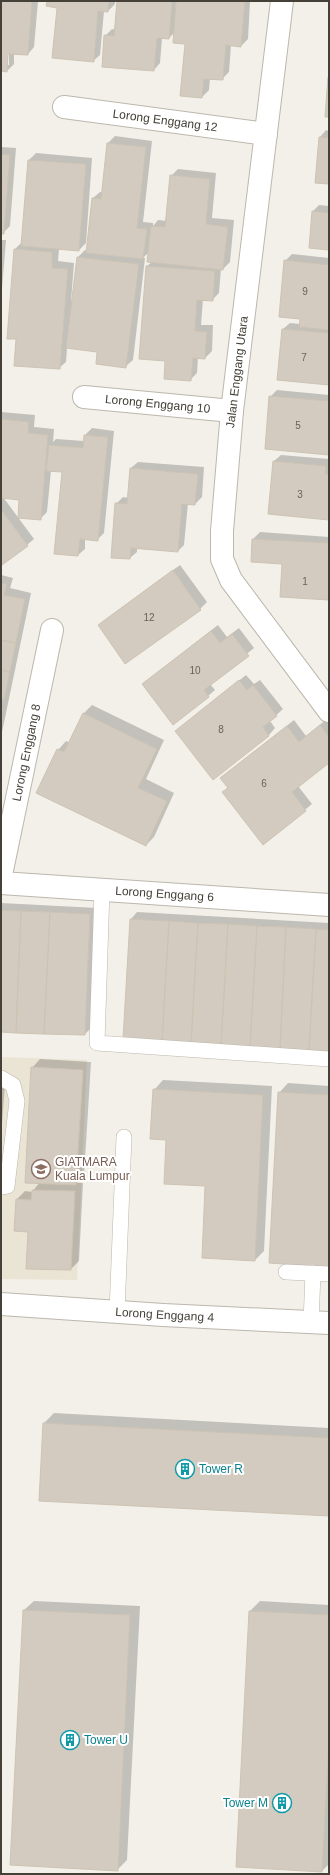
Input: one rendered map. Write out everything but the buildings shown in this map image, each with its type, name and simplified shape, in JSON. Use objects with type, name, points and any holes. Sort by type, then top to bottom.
[{"type":"street","name":"Jalan Enggang Utara","points":[[282,1],[232,411],[222,531],[222,559],[231,580],[329,711]]},
{"type":"street","name":"Lorong Enggang 12","points":[[64,107],[266,134]]},
{"type":"street","name":"Lorong Enggang 10","points":[[84,397],[232,411]]},
{"type":"street","name":"Lorong Enggang 8","points":[[1,875],[52,630]]},
{"type":"street","name":"Lorong Enggang 6","points":[[1,882],[329,905]]},
{"type":"street","name":"Lorong Enggang 4","points":[[1,1304],[320,1323]]},
{"type":"lane","points":[[102,890],[97,1043],[329,1059]]},
{"type":"lane","points":[[1,1078],[13,1085],[18,1101],[7,1186],[1,1187]]},
{"type":"lane","points":[[117,1312],[124,1137]]},
{"type":"lane","points":[[286,1272],[329,1274]]},
{"type":"lane","points":[[313,1273],[320,1323]]},
{"type":"shaded area","name":"GIATMARA Kuala Lumpur","points":[[1,1057],[87,1060],[77,1280],[1,1279]]},
{"type":"place","name":"GIATMARA Kuala Lumpur","points":[[41,1169]]},
{"type":"place","name":"Tower R","points":[[185,1469]]},
{"type":"place","name":"Tower U","points":[[70,1740]]},
{"type":"place","name":"Tower M","points":[[282,1803]]}]
